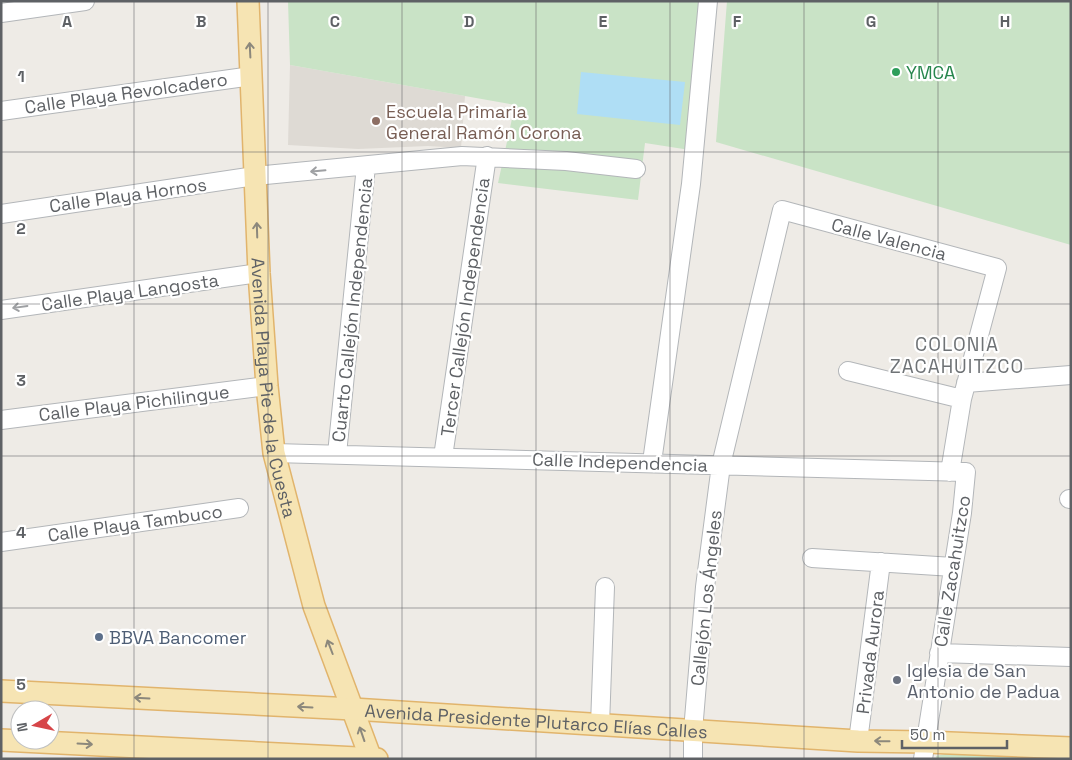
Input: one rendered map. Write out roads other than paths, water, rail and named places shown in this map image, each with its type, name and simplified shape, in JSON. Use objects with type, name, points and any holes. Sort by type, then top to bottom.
[{"type":"main road","name":"Avenida Playa Pie de la Cuesta","points":[[248,1],[259,273],[274,453],[314,606],[371,759]]},
{"type":"main road","name":"Avenida Presidente Plutarco Elías Calles","points":[[1,691],[353,709],[858,741],[925,750],[1071,748]]},
{"type":"main road","points":[[1,740],[186,754],[377,759]]},
{"type":"street","points":[[1,13],[85,1]]},
{"type":"street","points":[[652,462],[691,184],[708,1]]},
{"type":"street","name":"Calle Playa Revolcadero","points":[[1,111],[252,76]]},
{"type":"street","name":"Calle Playa Hornos","points":[[1,214],[255,176],[462,156],[566,161],[636,169]]},
{"type":"street","name":"Tercer Callejón Independencia","points":[[443,457],[487,156]]},
{"type":"street","name":"Cuarto Callejón Independencia","points":[[337,454],[366,166]]},
{"type":"street","name":"Calle Valencia","points":[[782,210],[997,268]]},
{"type":"street","name":"Callejón Los Ángeles","points":[[693,759],[693,731],[705,587],[721,465],[782,210]]},
{"type":"street","name":"Calle Zacahuitzco","points":[[925,750],[953,567],[964,391],[997,268]]},
{"type":"street","name":"Calle Playa Langosta","points":[[1,310],[259,273]]},
{"type":"street","points":[[848,371],[964,391],[1071,375]]},
{"type":"street","name":"Calle Playa Pichilingue","points":[[1,420],[267,386]]},
{"type":"street","name":"Calle Independencia","points":[[274,453],[958,472]]},
{"type":"street","name":"Calle Playa Tambuco","points":[[1,542],[239,508]]},
{"type":"street","points":[[812,558],[953,567]]},
{"type":"street","name":"Privada Aurora","points":[[858,741],[881,562]]},
{"type":"street","points":[[600,725],[605,587]]},
{"type":"street","points":[[939,653],[1071,657]]},
{"type":"water","points":[[581,72],[685,82],[680,125],[577,114]]},
{"type":"place","name":"YMCA","points":[[896,72]]},
{"type":"place","name":"Escuela Primaria General Ramón Corona","points":[[376,121]]},
{"type":"place","name":"BBVA Bancomer","points":[[99,637]]},
{"type":"place","name":"Iglesia de San Antonio de Padua","points":[[897,680]]},
{"type":"district","name":"COLONIA ZACAHUITZCO","points":[[957,355]]}]
